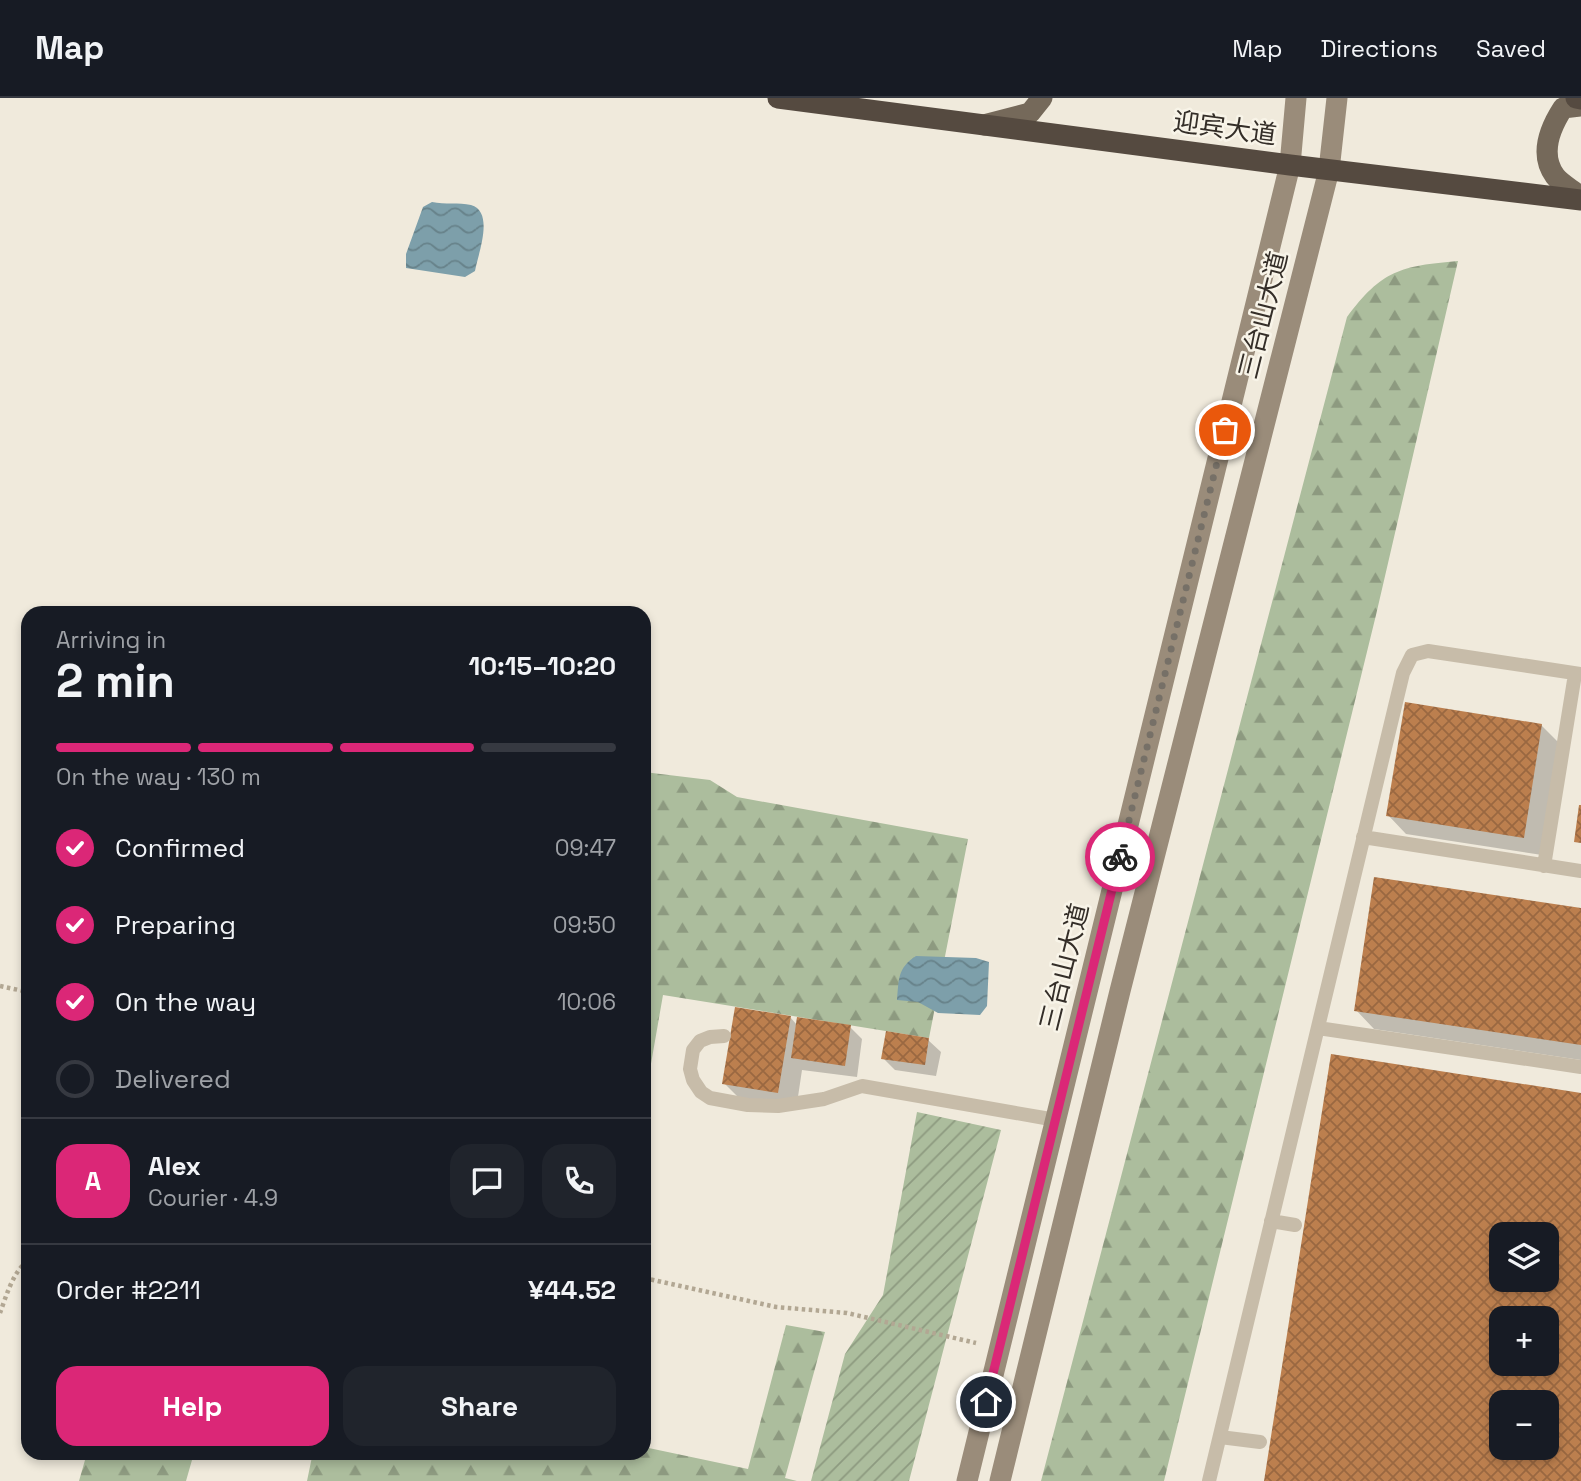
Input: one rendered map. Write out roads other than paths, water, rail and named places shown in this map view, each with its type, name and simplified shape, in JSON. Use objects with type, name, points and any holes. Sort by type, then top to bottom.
[{"type":"highway","name":"迎宾大道","points":[[778,98],[1329,170],[1581,199]]},
{"type":"main road","points":[[984,125],[1030,113],[1042,98]]},
{"type":"main road","name":"三台山大道","points":[[967,1481],[1290,165],[1296,98]]},
{"type":"main road","name":"三台山大道","points":[[1000,1481],[1120,990],[1329,170],[1337,98]]},
{"type":"main road","points":[[1581,106],[1563,108],[1551,127],[1547,162],[1556,178],[1581,199]]},
{"type":"lane","points":[[1209,1481],[1403,673],[1412,656],[1428,651],[1578,674],[1544,866]]},
{"type":"lane","points":[[1363,837],[1581,871]]},
{"type":"lane","points":[[1318,1028],[1581,1067]]},
{"type":"lane","points":[[724,1036],[700,1041],[691,1060],[693,1080],[701,1092],[710,1098],[748,1105],[778,1105],[824,1099],[862,1086],[1056,1120]]},
{"type":"lane","points":[[1271,1222],[1295,1225]]},
{"type":"lane","points":[[1220,1437],[1260,1442]]},
{"type":"water","points":[[432,202],[471,205],[478,209],[482,216],[483,234],[475,271],[465,277],[406,268],[406,254],[423,207]]},
{"type":"water","points":[[916,956],[976,958],[989,962],[987,1006],[980,1015],[938,1013],[918,1002],[897,1000],[902,970]]}]
